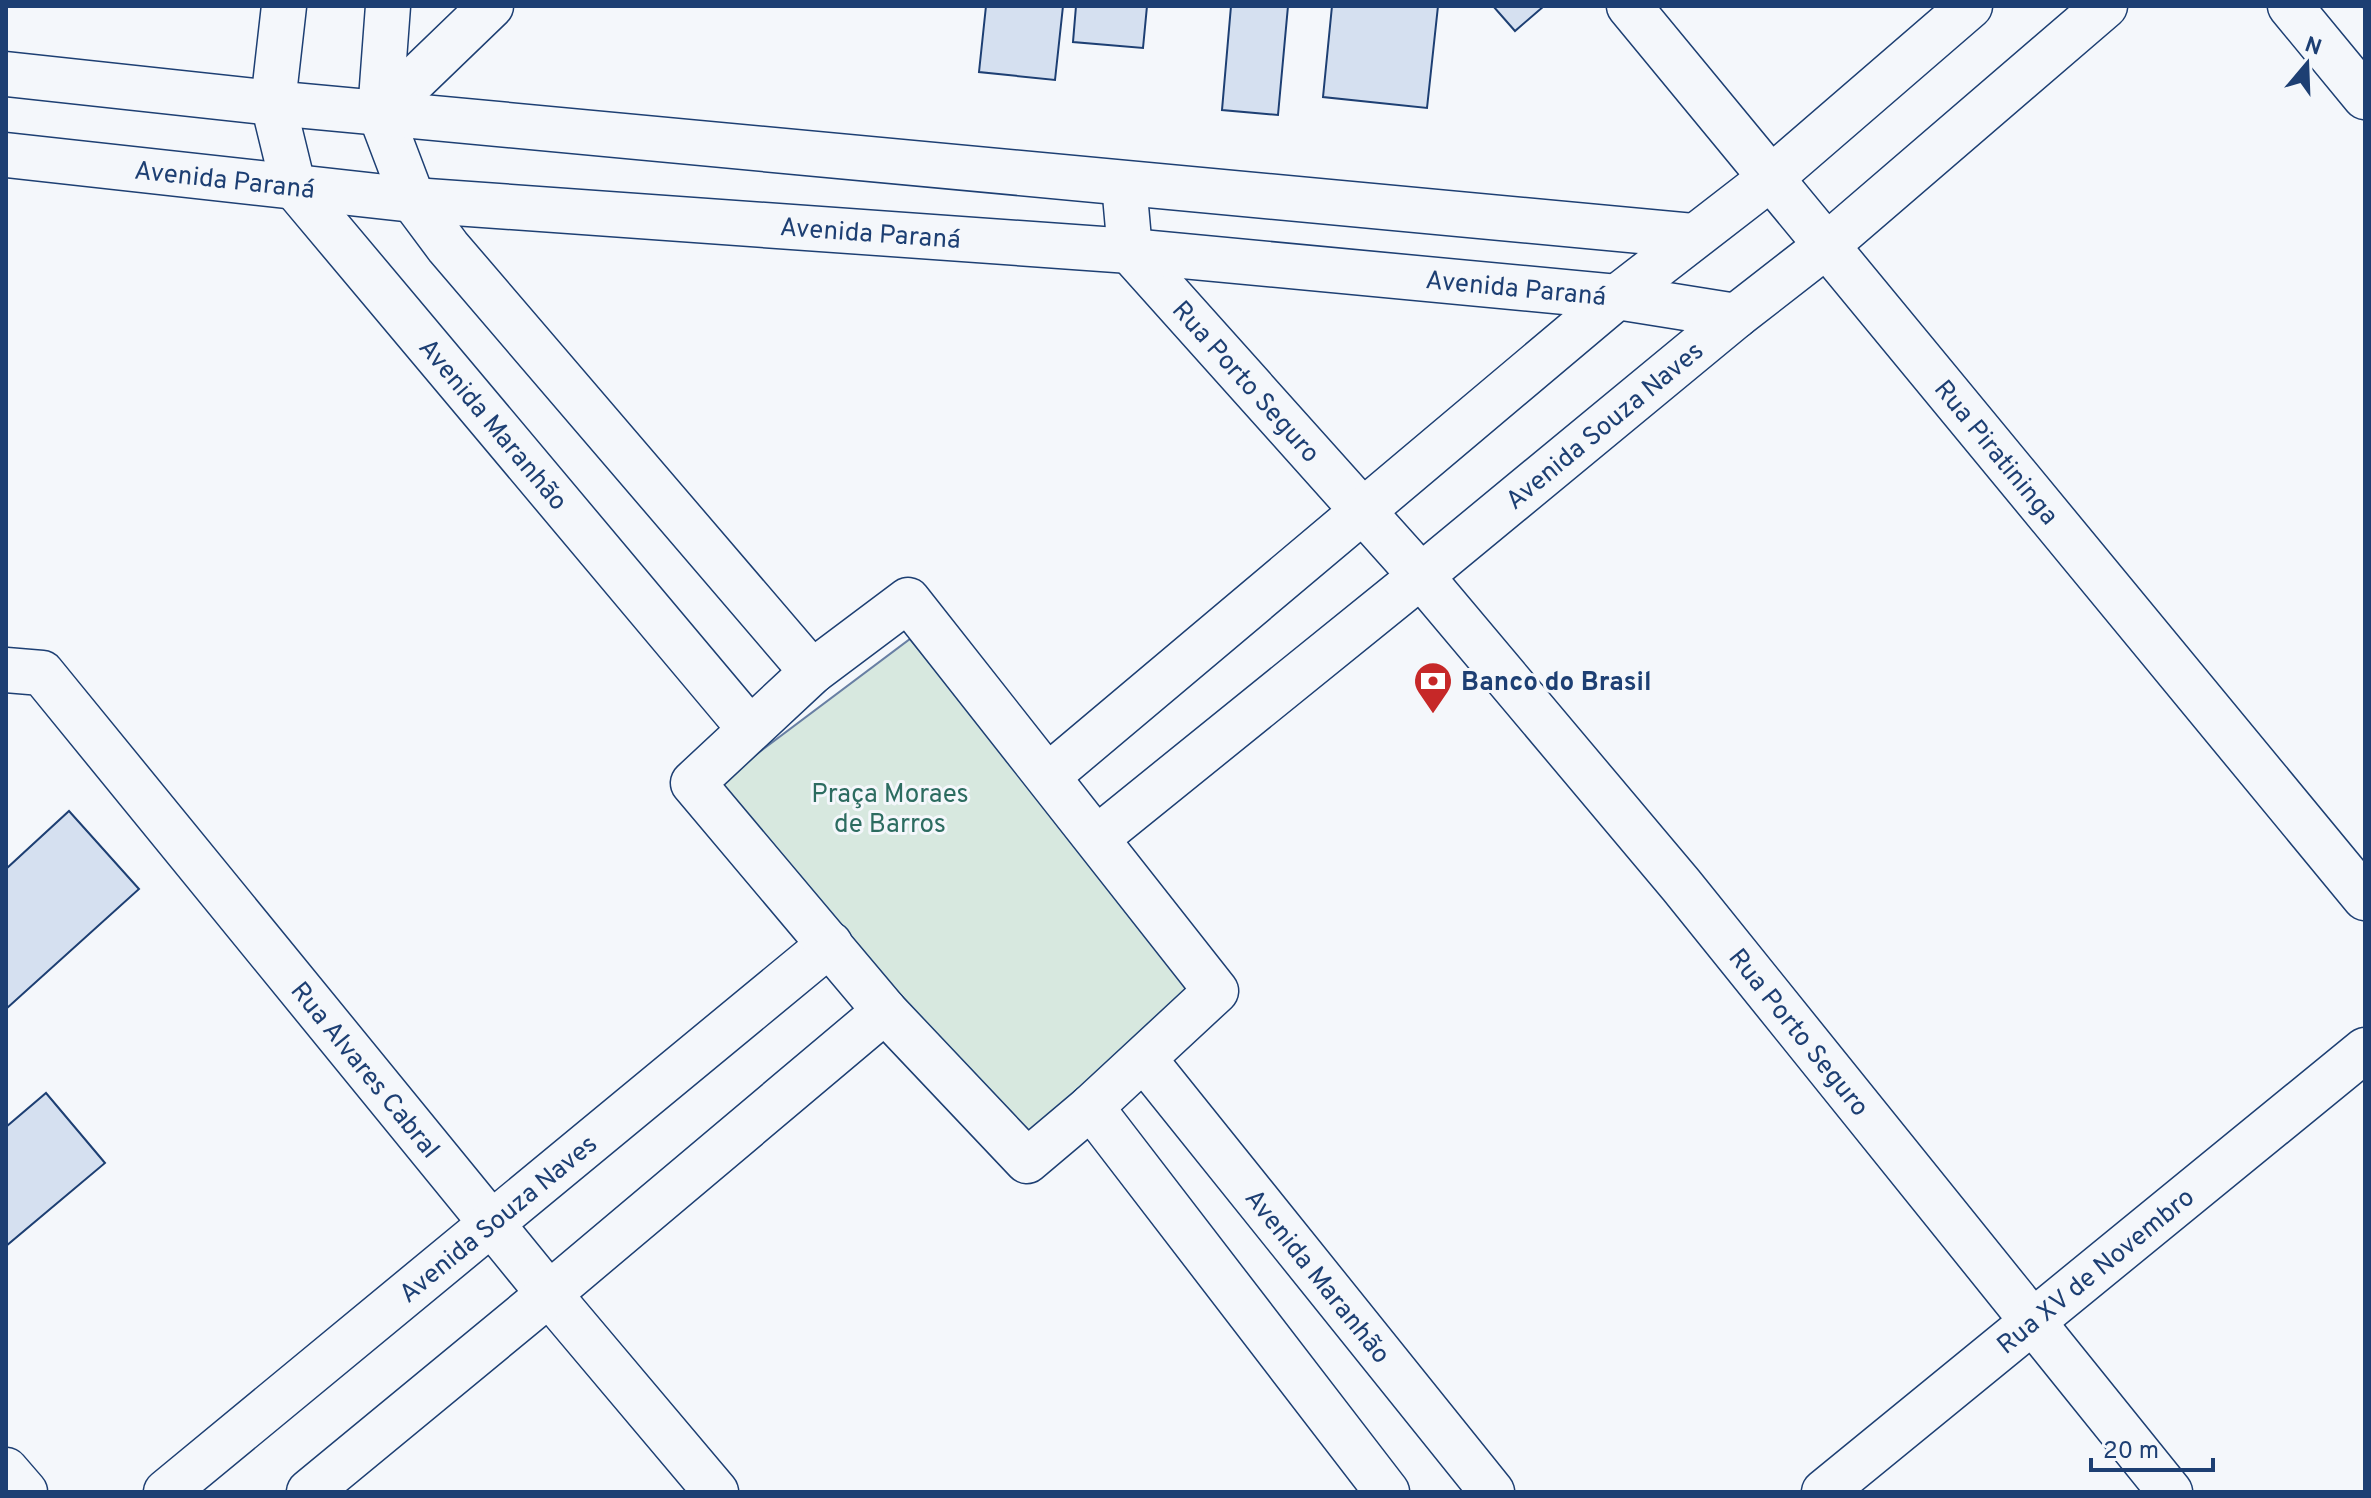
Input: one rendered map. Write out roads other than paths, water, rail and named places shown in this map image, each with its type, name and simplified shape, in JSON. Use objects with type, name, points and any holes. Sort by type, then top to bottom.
[{"type":"main road","points":[[273,103],[284,6]]},
{"type":"main road","points":[[388,6],[380,113],[413,200],[448,247],[812,672]]},
{"type":"main road","points":[[380,113],[491,6]]},
{"type":"main road","name":"Rua Piratininga","points":[[1629,6],[2365,898]]},
{"type":"main road","points":[[1048,776],[1617,297],[1772,177],[1970,6]]},
{"type":"main road","name":"Avenida Souza Naves","points":[[1097,838],[1826,246],[2105,6]]},
{"type":"main road","points":[[2290,6],[2365,97]]},
{"type":"main road","points":[[6,74],[273,103],[1693,236]]},
{"type":"main road","name":"Avenida Maranhão","points":[[273,103],[293,185],[749,728]]},
{"type":"main road","name":"Avenida Paraná","points":[[6,155],[413,200],[1130,251],[1617,297],[1736,316]]},
{"type":"main road","points":[[1124,184],[1130,251]]},
{"type":"main road","name":"Rua Porto Seguro","points":[[1130,251],[1421,576],[1681,885],[2170,1492]]},
{"type":"main road","points":[[908,600],[1216,991],[1091,1107],[1027,1161],[885,1011],[693,783],[812,672],[908,600]]},
{"type":"main road","name":"Rua Alvares Cabral","points":[[6,670],[42,673],[549,1294],[716,1492]]},
{"type":"main road","name":"Avenida Souza Naves","points":[[166,1492],[830,944]]},
{"type":"main road","points":[[309,1492],[885,1011]]},
{"type":"main road","name":"Rua XV de Novembro","points":[[1824,1492],[2365,1050]]},
{"type":"main road","name":"Avenida Maranhão","points":[[1144,1059],[1492,1492]]},
{"type":"main road","points":[[1091,1107],[1387,1492]]},
{"type":"main road","points":[[6,1470],[25,1492]]},
{"type":"place","name":"Banco do Brasil","points":[[1433,715]]},
{"type":"park label","name":"Praça Moraes de Barros","points":[[890,808]]}]
